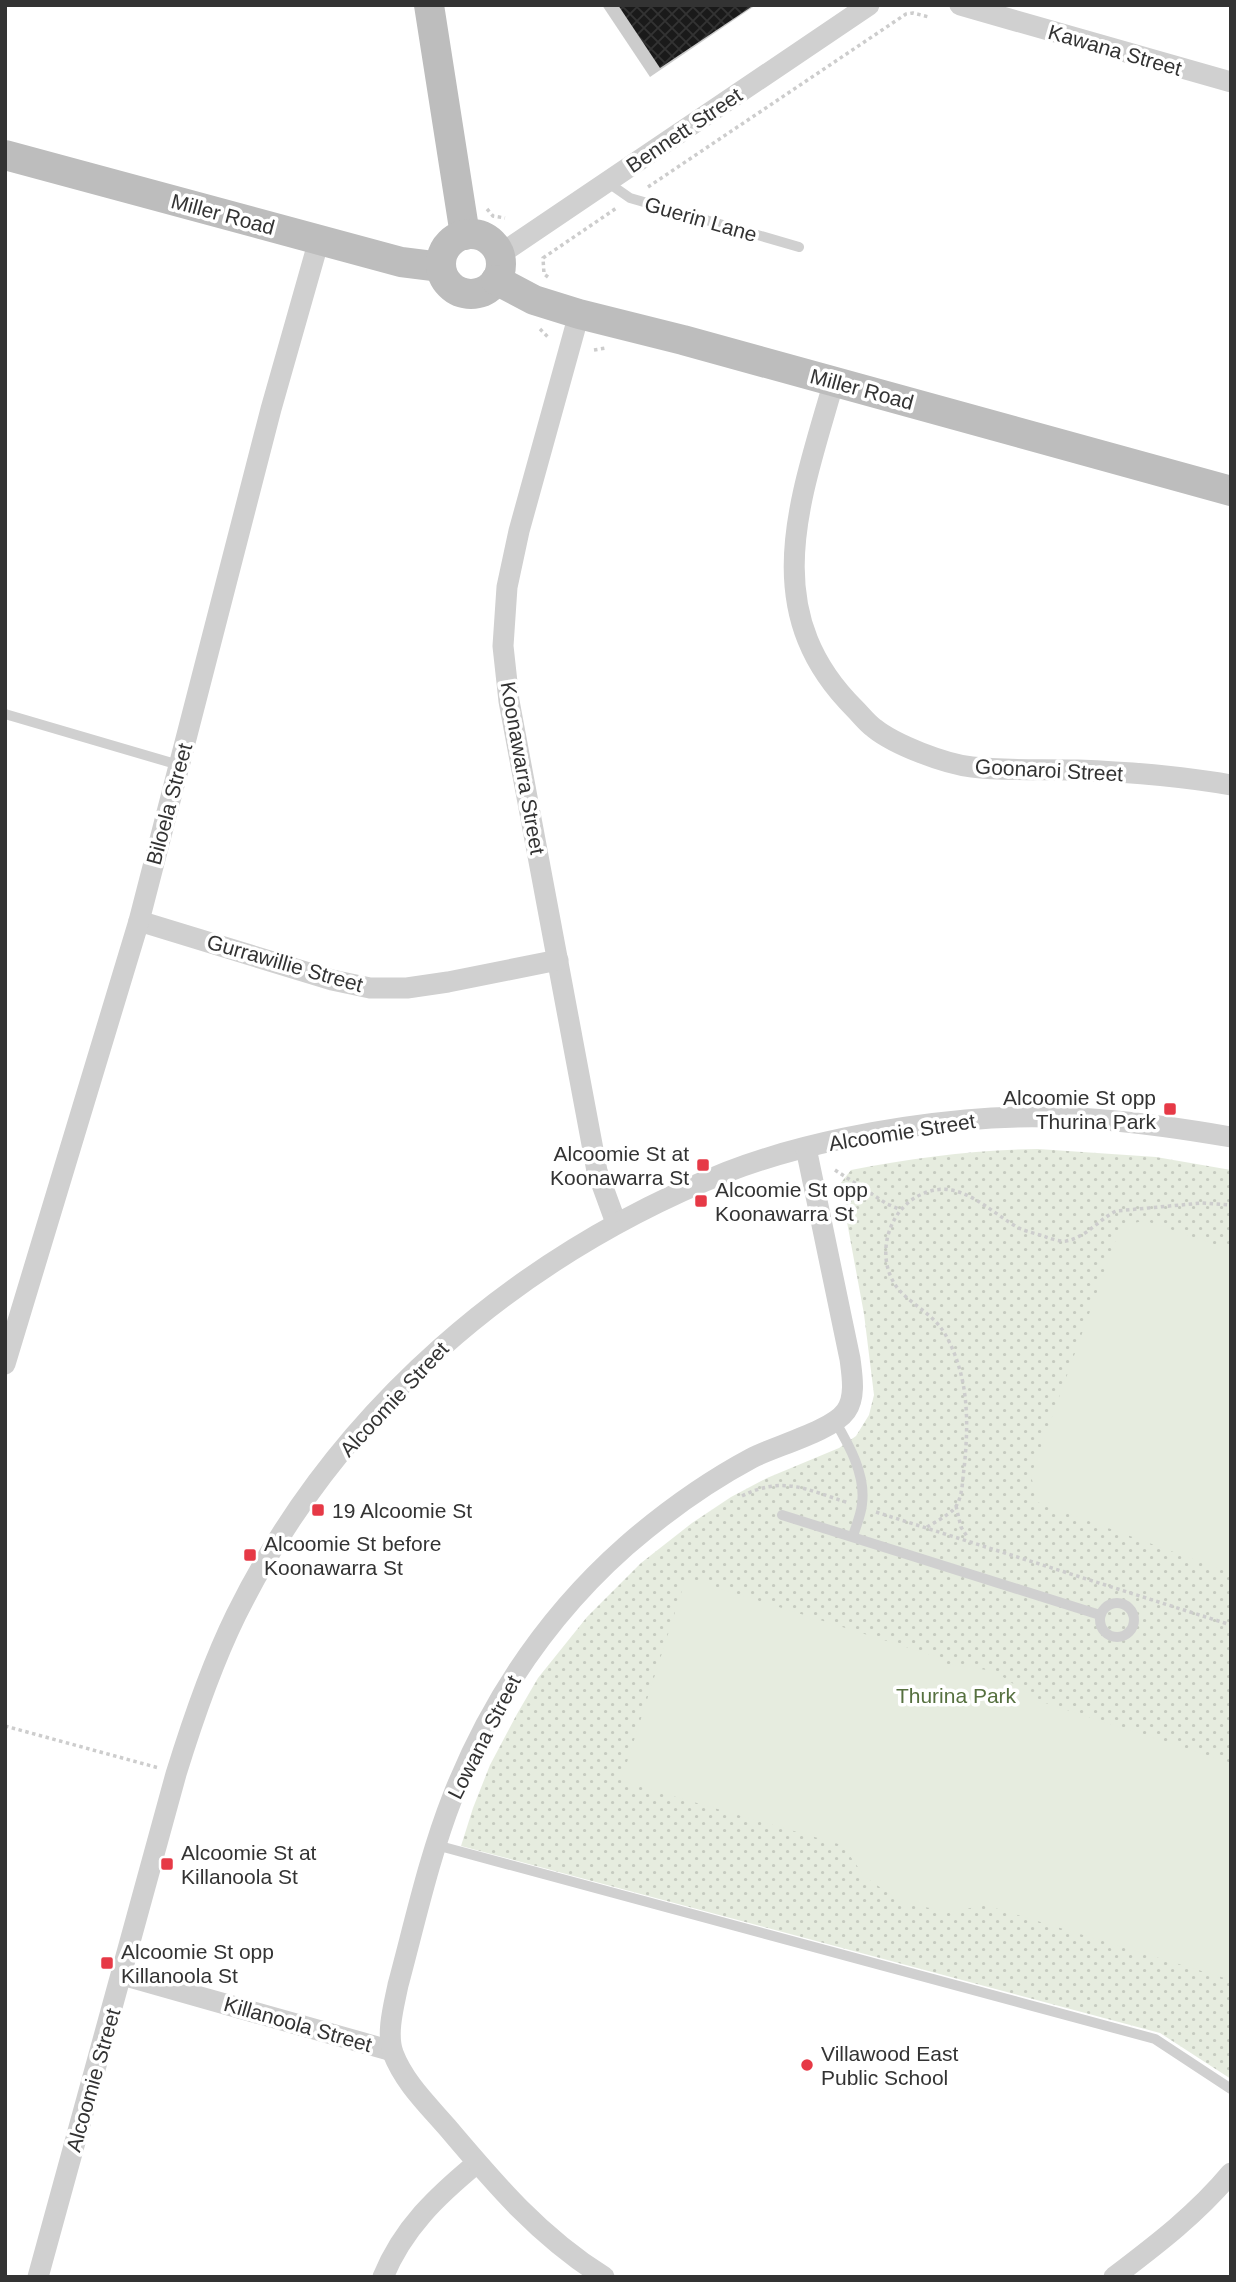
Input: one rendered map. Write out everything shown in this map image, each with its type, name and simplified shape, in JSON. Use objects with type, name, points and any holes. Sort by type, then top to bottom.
[{"type":"main road","points":[[429,5],[465,235]]},
{"type":"main road","name":"Miller Road","points":[[5,155],[401,262],[441,267]]},
{"type":"main road","points":[[474,234],[490,241],[497,268],[481,292],[463,293],[448,283],[441,267],[445,250],[457,238],[474,234]]},
{"type":"main road","name":"Miller Road","points":[[497,268],[534,300],[579,314],[1231,491]]},
{"type":"street","name":"Bennett Street","points":[[497,268],[607,182],[869,5]]},
{"type":"street","name":"Kawana Street","points":[[960,5],[1231,82]]},
{"type":"street","name":"Biloela Street","points":[[5,1364],[139,921],[318,240]]},
{"type":"street","name":"Koonawarra Street","points":[[579,314],[519,531],[507,587],[503,646],[509,701],[597,1171],[616,1223]]},
{"type":"street","name":"Goonaroi Street","points":[[834,382],[803,489],[793,545],[794,599],[810,648],[837,692],[874,729],[922,753],[970,767],[1081,770],[1231,785]]},
{"type":"street","name":"Gurrawillie Street","points":[[139,921],[332,980],[370,988],[407,988],[448,982],[558,960]]},
{"type":"street","name":"Alcoomie Street","points":[[38,2277],[194,1716],[215,1661],[260,1571],[303,1504],[361,1428],[402,1383],[476,1315],[513,1288],[616,1223],[730,1171],[806,1148],[851,1137],[966,1120],[1040,1117],[1109,1120],[1231,1137]]},
{"type":"street","points":[[806,1148],[852,1378],[852,1396],[846,1411],[835,1421]]},
{"type":"street","name":"Lowana Street","points":[[392,2051],[391,2030],[398,1985],[436,1845],[452,1798],[493,1710],[521,1665],[553,1621],[591,1579],[667,1513],[753,1457],[835,1421]]},
{"type":"street","name":"Killanoola Street","points":[[122,1976],[392,2051]]},
{"type":"street","points":[[392,2051],[410,2084],[477,2163],[541,2231],[604,2277]]},
{"type":"street","points":[[383,2277],[393,2253],[417,2217],[477,2163]]},
{"type":"street","points":[[1114,2277],[1183,2223],[1214,2194],[1231,2173]]},
{"type":"lane","name":"Guerin Lane","points":[[607,182],[630,198],[799,247]]},
{"type":"lane","points":[[5,714],[179,765]]},
{"type":"lane","points":[[835,1421],[856,1462],[861,1484],[861,1507],[853,1536]]},
{"type":"lane","points":[[782,1515],[1100,1615]]},
{"type":"lane","points":[[436,1845],[1155,2039],[1231,2089]]},
{"type":"path","points":[[544,274],[543,258],[630,198],[906,14],[929,17]]},
{"type":"path","points":[[485,204],[493,216],[505,218]]},
{"type":"path","points":[[835,1170],[887,1204],[900,1209]]},
{"type":"path","points":[[927,1527],[953,1510],[961,1495],[968,1416],[956,1357],[945,1334],[932,1315],[897,1286],[889,1271],[886,1252],[890,1228],[900,1209],[920,1195],[953,1190],[976,1198],[1022,1229],[1063,1242],[1083,1235],[1115,1211],[1202,1203],[1231,1205]]},
{"type":"path","points":[[742,1496],[768,1486],[787,1484],[1231,1625]]},
{"type":"path","points":[[956,1506],[961,1527],[969,1540]]},
{"type":"path","points":[[5,1726],[159,1768]]},
{"type":"green space","name":"Thurina Park","points":[[1038,1149],[1156,1157],[1231,1170],[1231,2079],[1160,2033],[461,1846],[490,1765],[517,1714],[538,1678],[587,1617],[641,1563],[692,1523],[731,1497],[767,1478],[839,1448],[856,1436],[869,1415],[874,1395],[864,1314],[840,1184],[851,1170],[944,1155]]},
{"type":"green space","points":[[1146,1221],[1231,1250],[1231,1573],[1037,1502],[1031,1475],[1115,1242],[1128,1227]]},
{"type":"green space","points":[[686,1578],[944,1659],[946,1664],[994,1671],[1039,1701],[1231,1763],[1231,1980],[985,1905],[951,1912],[903,1903],[865,1877],[842,1845],[621,1781]]},
{"type":"building","points":[[618,5],[754,5],[660,68]]},
{"type":"place","name":"Alcoomie St opp Thurina Park","points":[[1170,1109]]},
{"type":"place","name":"Alcoomie St at Koonawarra St","points":[[703,1165]]},
{"type":"place","name":"Alcoomie St opp Koonawarra St","points":[[701,1201]]},
{"type":"place","name":"19 Alcoomie St","points":[[318,1510]]},
{"type":"place","name":"Alcoomie St before Koonawarra St","points":[[250,1555]]},
{"type":"place","name":"Alcoomie St at Killanoola St","points":[[167,1864]]},
{"type":"place","name":"Alcoomie St opp Killanoola St","points":[[107,1963]]},
{"type":"place","name":"Villawood East Public School","points":[[807,2065]]}]
